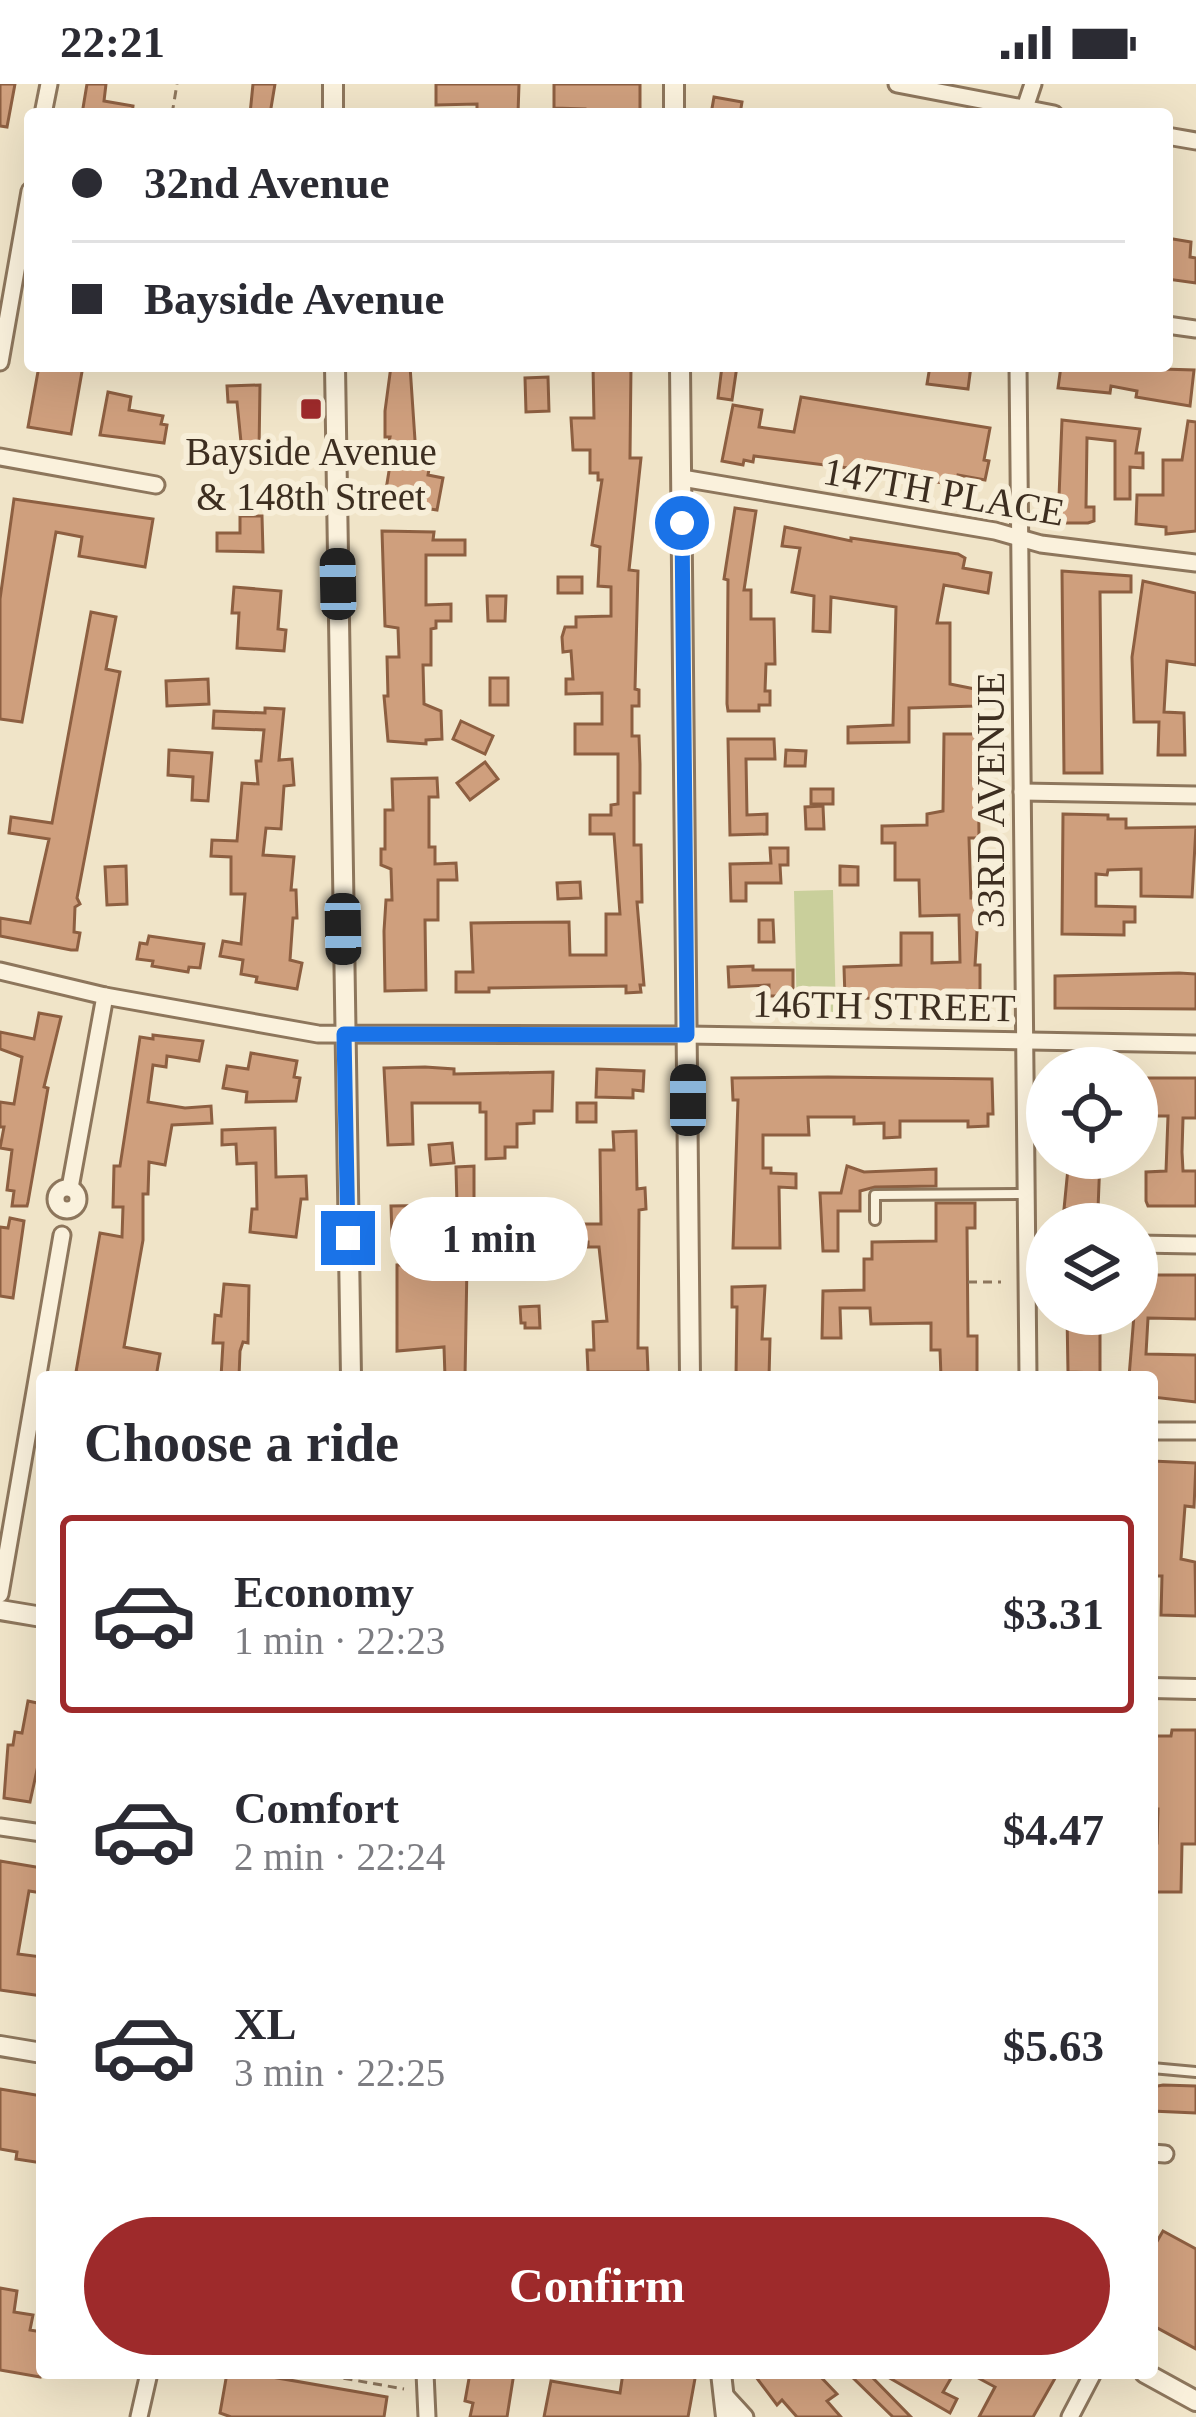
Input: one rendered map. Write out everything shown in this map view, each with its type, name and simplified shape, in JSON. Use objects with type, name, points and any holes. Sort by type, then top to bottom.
[{"type":"street","points":[[897,84],[1010,108]]},
{"type":"street","points":[[0,362],[24,254]]},
{"type":"street","points":[[335,372],[351,1371]]},
{"type":"street","points":[[680,372],[690,1371]]},
{"type":"street","name":"33RD AVENUE","points":[[1018,372],[1027,1203]]},
{"type":"street","points":[[0,457],[156,485]]},
{"type":"street","name":"147TH PLACE","points":[[682,478],[1021,536],[1041,544],[1196,562]]},
{"type":"street","points":[[1022,792],[1196,795]]},
{"type":"street","name":"146TH STREET","points":[[0,971],[105,996],[318,1034],[1196,1044]]},
{"type":"street","points":[[70,1188],[105,996]]},
{"type":"street","points":[[42,1371],[62,1235]]},
{"type":"street","points":[[1158,1244],[1196,1245]]},
{"type":"street","name":"33RD AVENUE","points":[[1028,1335],[1028,1371]]},
{"type":"street","points":[[0,1594],[36,1407]]},
{"type":"street","points":[[1158,1430],[1196,1431]]},
{"type":"street","points":[[0,1610],[36,1616]]},
{"type":"street","points":[[1158,1688],[1196,1689]]},
{"type":"street","points":[[0,1827],[36,1832]]},
{"type":"street","points":[[0,2046],[36,2052]]},
{"type":"street","points":[[140,2417],[148,2379]]},
{"type":"street","points":[[425,2379],[427,2417]]},
{"type":"street","points":[[1070,2417],[1091,2379]]},
{"type":"street","points":[[1155,2379],[1196,2401]]},
{"type":"street","points":[[722,2383],[726,2417]]},
{"type":"street","points":[[722,2383],[745,2417]]},
{"type":"lane","points":[[875,1220],[875,1195],[1027,1194]]},
{"type":"lane","points":[[1158,2069],[1196,2072]]},
{"type":"path","points":[[968,1282],[1001,1282]]},
{"type":"path","points":[[348,2379],[404,2389]]},
{"type":"green space","points":[[833,890],[836,1015],[797,1017],[794,891]]},
{"type":"building","points":[[0,84],[15,84],[7,127],[0,126]]},
{"type":"building","points":[[87,84],[106,84],[104,101],[133,106],[133,108],[83,108]]},
{"type":"building","points":[[253,84],[275,84],[271,108],[251,108]]},
{"type":"building","points":[[436,84],[519,84],[518,108],[436,105]]},
{"type":"building","points":[[554,84],[640,84],[640,108],[554,108]]},
{"type":"building","points":[[714,97],[742,102],[741,108],[712,108]]},
{"type":"building","points":[[1173,239],[1191,242],[1196,283],[1173,280]]},
{"type":"building","points":[[1194,370],[1190,406],[1136,397],[1137,391],[1111,386],[1110,393],[1058,388],[1060,372]]},
{"type":"building","points":[[38,372],[82,372],[71,434],[28,427]]},
{"type":"building","points":[[390,372],[410,372],[416,455],[431,457],[428,475],[443,478],[437,510],[384,502],[390,465],[385,464],[390,437],[385,437]]},
{"type":"building","points":[[593,372],[631,372],[630,458],[641,458],[629,570],[638,571],[635,689],[639,690],[639,706],[632,706],[632,736],[639,736],[640,793],[634,793],[634,845],[641,845],[642,902],[637,902],[644,985],[640,985],[641,992],[626,993],[626,986],[456,992],[456,972],[473,972],[471,923],[569,922],[570,955],[606,955],[606,914],[620,914],[614,834],[590,834],[590,815],[611,815],[611,805],[618,804],[618,754],[575,754],[575,724],[602,724],[602,693],[566,694],[566,679],[573,679],[571,651],[563,652],[562,637],[565,627],[576,627],[576,617],[611,616],[611,587],[598,586],[600,547],[592,545],[602,480],[598,473],[590,473],[590,450],[573,450],[571,418],[594,418]]},
{"type":"building","points":[[721,372],[736,372],[732,400],[718,398]]},
{"type":"building","points":[[929,372],[970,372],[968,389],[927,384]]},
{"type":"building","points":[[548,377],[549,411],[526,412],[525,378]]},
{"type":"building","points":[[260,385],[259,452],[242,452],[237,402],[228,402],[227,386]]},
{"type":"building","points":[[108,392],[131,397],[129,410],[163,416],[161,424],[167,425],[164,443],[100,435]]},
{"type":"building","points":[[801,397],[990,428],[985,480],[958,475],[956,485],[917,482],[871,475],[872,471],[754,456],[753,462],[744,460],[743,465],[722,461],[733,405],[762,410],[759,427],[794,432]]},
{"type":"building","points":[[1062,420],[1140,429],[1136,453],[1143,453],[1143,468],[1130,467],[1130,499],[1115,499],[1115,441],[1087,438],[1086,507],[1094,507],[1094,521],[1088,523],[1058,523]]},
{"type":"building","points":[[1188,421],[1196,422],[1196,531],[1166,534],[1166,527],[1136,524],[1137,495],[1163,495],[1163,460],[1182,460]]},
{"type":"building","points":[[14,499],[153,519],[145,567],[79,556],[82,537],[56,532],[22,722],[0,719],[0,599]]},
{"type":"building","points":[[735,508],[756,511],[744,590],[751,590],[751,619],[774,619],[775,664],[766,664],[765,691],[770,691],[770,705],[759,705],[759,711],[728,711],[727,704],[728,580],[724,579]]},
{"type":"building","points":[[240,516],[262,516],[263,552],[217,551],[217,533],[240,533]]},
{"type":"building","points":[[785,527],[851,541],[958,554],[965,558],[963,568],[991,573],[988,593],[944,585],[937,623],[950,623],[950,684],[975,689],[976,706],[909,708],[909,742],[848,743],[848,727],[893,725],[896,607],[831,597],[830,632],[813,631],[814,596],[792,592],[800,548],[782,546]]},
{"type":"building","points":[[382,531],[434,532],[433,540],[465,540],[465,555],[426,555],[426,605],[451,604],[451,621],[436,621],[436,628],[431,629],[431,665],[423,665],[424,704],[441,711],[442,739],[426,740],[426,744],[388,741],[387,657],[399,657],[398,628],[385,626]]},
{"type":"building","points":[[1062,571],[1131,576],[1131,592],[1100,592],[1102,773],[1064,773]]},
{"type":"building","points":[[558,577],[582,577],[582,593],[558,593]]},
{"type":"building","points":[[1143,581],[1196,593],[1196,665],[1167,661],[1164,712],[1184,713],[1185,755],[1158,755],[1159,722],[1134,722],[1132,657]]},
{"type":"building","points":[[234,587],[281,591],[278,629],[286,630],[284,651],[237,648],[239,613],[232,613]]},
{"type":"building","points":[[487,596],[506,596],[505,621],[488,621]]},
{"type":"building","points":[[91,612],[116,617],[106,669],[120,672],[77,898],[80,904],[75,907],[74,932],[80,933],[77,950],[71,950],[0,936],[0,918],[30,923],[49,839],[9,833],[11,817],[52,823]]},
{"type":"building","points":[[490,678],[508,678],[508,705],[490,705]]},
{"type":"building","points":[[208,679],[209,704],[167,706],[166,681]]},
{"type":"building","points":[[265,708],[284,709],[279,760],[292,759],[294,785],[284,786],[281,829],[266,828],[263,855],[294,857],[291,890],[296,890],[297,918],[293,918],[290,960],[302,963],[297,989],[256,982],[257,977],[241,974],[243,960],[220,956],[223,941],[241,944],[245,894],[231,894],[231,857],[211,856],[212,840],[237,841],[242,783],[258,784],[256,761],[261,761],[264,730],[213,728],[214,711],[265,713]]},
{"type":"building","points":[[461,721],[493,736],[485,754],[453,739]]},
{"type":"building","points":[[944,734],[978,734],[979,838],[969,838],[971,898],[979,898],[975,965],[980,965],[980,999],[845,998],[844,967],[901,965],[901,933],[932,933],[932,963],[960,962],[959,915],[920,916],[919,880],[895,880],[895,843],[882,843],[882,826],[927,825],[927,814],[943,811]]},
{"type":"building","points":[[728,739],[774,739],[775,759],[746,759],[747,815],[767,814],[767,834],[730,835]]},
{"type":"building","points":[[169,750],[212,753],[208,801],[192,800],[193,777],[168,775]]},
{"type":"building","points":[[786,750],[806,751],[805,766],[785,766]]},
{"type":"building","points":[[485,762],[498,779],[470,800],[457,783]]},
{"type":"building","points":[[437,778],[438,797],[429,797],[429,847],[435,847],[435,864],[456,863],[457,880],[438,880],[438,920],[425,920],[426,990],[385,991],[386,900],[392,900],[391,869],[381,865],[381,849],[385,849],[385,810],[393,810],[392,779]]},
{"type":"building","points":[[811,789],[833,789],[833,804],[811,804]]},
{"type":"building","points":[[823,806],[824,829],[806,829],[805,807]]},
{"type":"building","points":[[1063,814],[1126,819],[1126,828],[1196,827],[1192,897],[1141,896],[1141,869],[1108,870],[1107,875],[1096,874],[1096,906],[1135,907],[1135,922],[1124,922],[1124,935],[1062,934]]},
{"type":"building","points":[[770,848],[788,848],[788,865],[780,865],[781,883],[746,883],[746,901],[731,901],[730,864],[771,863]]},
{"type":"building","points":[[126,866],[127,904],[107,905],[105,867]]},
{"type":"building","points":[[840,866],[858,867],[858,885],[840,885]]},
{"type":"building","points":[[580,882],[581,898],[558,899],[557,883]]},
{"type":"building","points":[[759,920],[773,920],[774,942],[759,942]]},
{"type":"building","points":[[149,936],[204,944],[200,968],[189,967],[188,972],[137,959],[140,943],[147,944]]},
{"type":"building","points":[[753,966],[753,970],[793,970],[793,996],[769,996],[769,985],[729,987],[728,967]]},
{"type":"building","points":[[1196,974],[1196,1009],[1055,1008],[1055,976]]},
{"type":"building","points":[[39,1013],[61,1017],[44,1087],[48,1088],[27,1206],[12,1206],[14,1191],[7,1190],[12,1150],[0,1148],[4,1127],[0,1127],[0,1102],[14,1104],[22,1057],[0,1049],[0,1032],[34,1039]]},
{"type":"building","points":[[153,1035],[203,1041],[199,1061],[167,1056],[166,1067],[153,1065],[148,1102],[185,1108],[211,1106],[212,1123],[172,1125],[165,1165],[149,1162],[143,1240],[124,1347],[160,1354],[157,1371],[76,1371],[100,1233],[122,1237],[123,1207],[113,1207],[114,1166],[120,1166],[140,1037],[153,1039]]},
{"type":"building","points":[[251,1053],[297,1061],[296,1101],[246,1102],[247,1092],[223,1088],[227,1066],[248,1069]]},
{"type":"building","points":[[384,1068],[454,1069],[454,1074],[553,1072],[552,1111],[534,1111],[534,1123],[517,1124],[517,1147],[505,1147],[505,1158],[486,1159],[486,1112],[480,1112],[480,1103],[412,1103],[413,1144],[388,1145]]},
{"type":"building","points":[[597,1069],[644,1071],[643,1091],[633,1090],[633,1098],[596,1097]]},
{"type":"building","points":[[732,1078],[992,1079],[993,1114],[988,1114],[988,1126],[968,1127],[968,1121],[900,1121],[900,1137],[884,1138],[884,1123],[854,1124],[854,1117],[808,1117],[809,1135],[763,1135],[763,1168],[796,1174],[796,1188],[779,1187],[780,1248],[733,1248],[738,1100],[733,1100]]},
{"type":"building","points":[[1158,1078],[1196,1078],[1196,1118],[1183,1118],[1182,1152],[1183,1171],[1196,1171],[1196,1206],[1158,1206],[1146,1201],[1146,1179],[1158,1179],[1158,1171],[1166,1171],[1168,1116],[1158,1116]]},
{"type":"building","points":[[577,1103],[596,1103],[596,1122],[577,1122]]},
{"type":"building","points":[[275,1128],[276,1177],[306,1176],[307,1199],[301,1199],[296,1237],[250,1232],[252,1209],[257,1209],[256,1163],[237,1164],[236,1144],[222,1145],[222,1130]]},
{"type":"building","points":[[636,1131],[637,1189],[645,1188],[646,1209],[639,1210],[638,1348],[647,1348],[648,1371],[588,1371],[587,1350],[594,1350],[593,1322],[607,1321],[599,1247],[588,1247],[581,1236],[539,1237],[539,1218],[558,1218],[558,1224],[601,1224],[600,1150],[614,1150],[613,1132]]},
{"type":"building","points":[[452,1143],[454,1163],[431,1165],[429,1145]]},
{"type":"building","points":[[474,1166],[474,1205],[481,1205],[482,1234],[392,1236],[391,1206],[457,1205],[456,1167]]},
{"type":"building","points":[[847,1166],[864,1172],[936,1169],[936,1186],[860,1191],[860,1211],[838,1211],[838,1251],[823,1251],[820,1193],[841,1193]]},
{"type":"building","points":[[1067,1179],[1099,1179],[1098,1203],[1065,1203]]},
{"type":"building","points":[[936,1203],[975,1203],[975,1228],[967,1228],[968,1336],[977,1336],[977,1371],[941,1371],[940,1350],[931,1350],[931,1323],[871,1324],[870,1308],[840,1308],[841,1338],[822,1338],[823,1291],[864,1290],[864,1259],[872,1259],[872,1242],[936,1241]]},
{"type":"building","points":[[10,1218],[24,1221],[13,1298],[0,1296],[0,1227],[8,1228]]},
{"type":"building","points":[[467,1264],[465,1371],[445,1371],[444,1347],[397,1351],[397,1265]]},
{"type":"building","points":[[1158,1275],[1196,1275],[1196,1319],[1158,1318]]},
{"type":"building","points":[[224,1284],[249,1286],[248,1343],[243,1342],[240,1351],[239,1371],[221,1371],[223,1343],[213,1343],[215,1315],[221,1316]]},
{"type":"building","points":[[765,1286],[762,1339],[770,1339],[769,1371],[736,1371],[737,1307],[732,1307],[732,1287]]},
{"type":"building","points":[[539,1306],[540,1328],[525,1328],[520,1307]]},
{"type":"building","points":[[1067,1335],[1100,1335],[1100,1371],[1068,1371]]},
{"type":"building","points":[[1132,1335],[1147,1335],[1146,1354],[1196,1355],[1196,1402],[1158,1398],[1158,1371],[1129,1371]]},
{"type":"building","points":[[1158,1461],[1196,1463],[1194,1507],[1185,1506],[1181,1559],[1195,1562],[1196,1616],[1161,1615],[1162,1576],[1158,1576]]},
{"type":"building","points":[[28,1701],[36,1703],[36,1774],[30,1802],[4,1798],[8,1745],[13,1745],[15,1732],[22,1733]]},
{"type":"building","points":[[1172,1730],[1196,1730],[1196,1844],[1182,1844],[1181,1892],[1158,1892],[1158,1736],[1171,1736]]},
{"type":"building","points":[[0,1861],[36,1867],[36,1892],[29,1891],[18,1954],[36,1956],[36,1995],[0,1990]]},
{"type":"building","points":[[1158,2086],[1196,2086],[1196,2113],[1158,2111]]},
{"type":"building","points":[[0,2089],[36,2095],[36,2162],[16,2159],[17,2152],[0,2149]]},
{"type":"building","points":[[1163,2231],[1196,2249],[1196,2349],[1158,2328],[1158,2240]]},
{"type":"building","points":[[0,2288],[17,2291],[14,2312],[33,2315],[30,2330],[36,2331],[36,2376],[0,2370]]},
{"type":"building","points":[[226,2379],[284,2379],[387,2397],[384,2417],[231,2417],[220,2413]]},
{"type":"building","points":[[469,2379],[513,2379],[507,2417],[470,2417],[473,2403],[465,2401]]},
{"type":"building","points":[[622,2379],[695,2379],[688,2417],[544,2417],[551,2381],[620,2393]]},
{"type":"building","points":[[758,2379],[823,2379],[837,2394],[827,2401],[841,2417],[797,2417],[782,2400],[777,2405]]},
{"type":"building","points":[[854,2379],[874,2379],[911,2417],[893,2417]]},
{"type":"building","points":[[891,2379],[951,2379],[943,2392],[957,2399],[950,2413]]},
{"type":"building","points":[[980,2379],[1055,2379],[1033,2417],[979,2417],[995,2387]]},
{"type":"place","name":"Bayside Avenue & 148th Street","points":[[311,409]]},
{"type":"route","points":[[348,1238],[344,1034],[687,1035],[682,523]]}]
